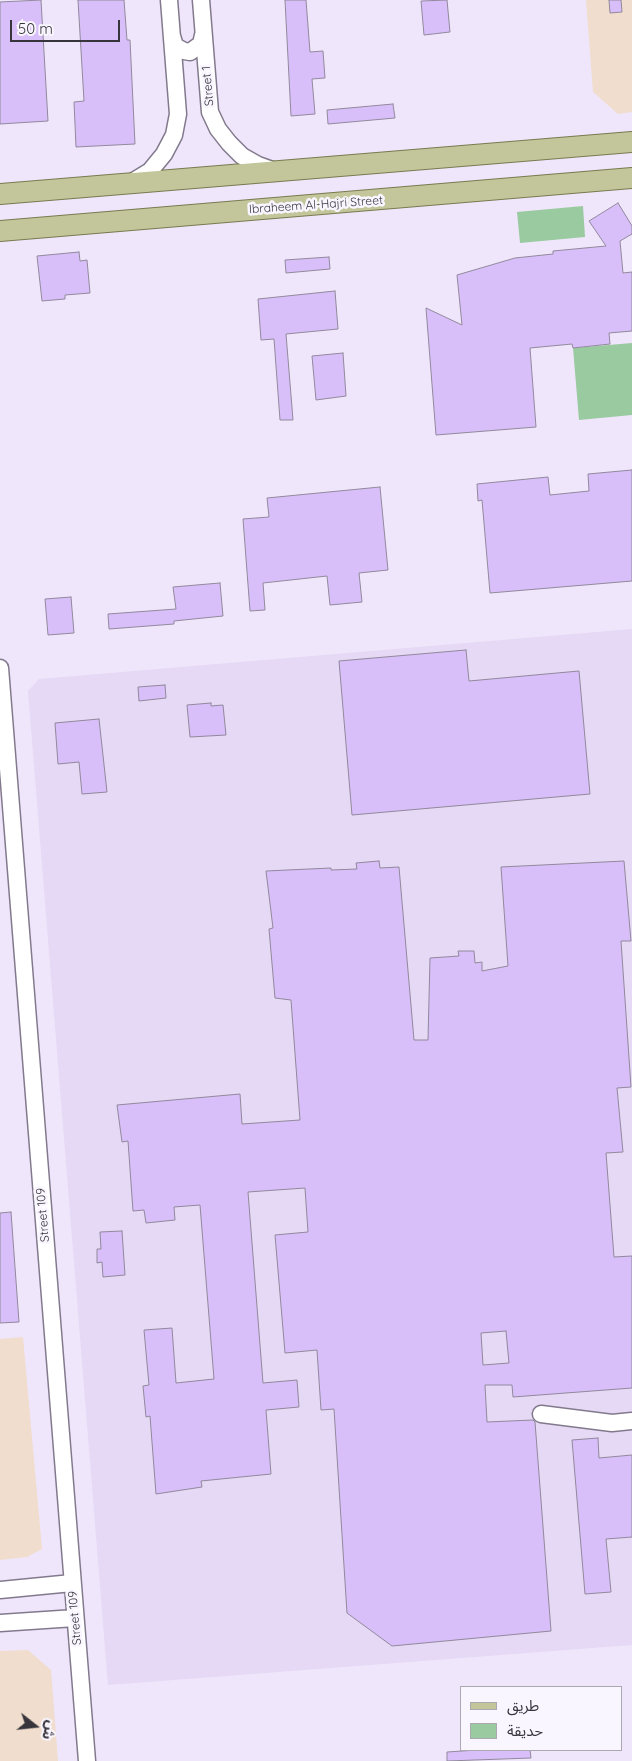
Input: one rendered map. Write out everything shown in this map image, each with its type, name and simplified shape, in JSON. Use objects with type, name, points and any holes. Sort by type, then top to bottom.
[{"type":"main road","points":[[0,194],[632,142]]},
{"type":"main road","name":"Ibraheem Al-Hajri Street","points":[[1,232],[632,178]]},
{"type":"street","points":[[132,182],[150,171],[164,154],[174,135],[178,114],[169,0]]},
{"type":"street","name":"Street 1","points":[[201,0],[210,112],[218,129],[229,144],[242,156],[258,165],[275,171]]},
{"type":"street","points":[[172,36],[175,46],[190,52],[198,48],[203,35]]},
{"type":"street","name":"Street 109","points":[[0,668],[87,1761]]},
{"type":"street","points":[[541,1414],[612,1423],[632,1421]]},
{"type":"street","points":[[0,1590],[72,1583]]},
{"type":"street","points":[[0,1623],[75,1618]]},
{"type":"shaded area","points":[[586,0],[632,0],[632,112],[618,114],[593,92]]},
{"type":"shaded area","points":[[632,629],[632,1645],[108,1685],[28,691],[39,679]]},
{"type":"shaded area","points":[[23,1337],[42,1549],[27,1557],[0,1560],[0,1339]]},
{"type":"shaded area","points":[[28,1650],[51,1670],[58,1761],[0,1761],[0,1651]]},
{"type":"green space","points":[[583,206],[585,237],[520,243],[517,212]]},
{"type":"green space","points":[[632,343],[632,415],[579,420],[573,348]]},
{"type":"building","points":[[41,0],[48,121],[0,124],[0,2]]},
{"type":"building","points":[[78,0],[124,0],[127,40],[130,40],[135,144],[76,147],[74,102],[84,101]]},
{"type":"building","points":[[285,0],[306,0],[310,52],[323,51],[325,78],[312,79],[315,114],[291,116]]},
{"type":"building","points":[[447,0],[450,32],[424,35],[421,1]]},
{"type":"building","points":[[609,0],[621,0],[622,12],[610,13]]},
{"type":"building","points":[[393,104],[395,118],[328,124],[327,110]]},
{"type":"building","points":[[618,203],[632,226],[632,234],[620,241],[623,273],[632,272],[632,331],[609,333],[610,344],[573,348],[572,344],[530,348],[536,427],[436,435],[426,308],[462,325],[457,275],[515,258],[553,254],[553,251],[606,246],[589,221]]},
{"type":"building","points":[[79,252],[80,261],[87,260],[90,293],[65,295],[65,299],[42,301],[37,256]]},
{"type":"building","points":[[329,257],[330,269],[286,273],[285,260]]},
{"type":"building","points":[[335,291],[338,329],[286,334],[293,420],[280,420],[274,339],[261,340],[258,299]]},
{"type":"building","points":[[343,353],[346,396],[316,400],[312,356]]},
{"type":"building","points":[[632,470],[632,581],[490,593],[482,500],[478,501],[477,484],[548,477],[550,495],[589,491],[588,474]]},
{"type":"building","points":[[380,487],[388,570],[359,573],[362,602],[330,605],[327,576],[263,583],[265,610],[250,611],[243,519],[269,517],[267,498]]},
{"type":"building","points":[[220,583],[223,616],[174,621],[174,624],[109,629],[108,614],[176,609],[173,587]]},
{"type":"building","points":[[71,597],[74,633],[48,635],[45,599]]},
{"type":"building","points":[[466,650],[469,681],[579,671],[590,794],[352,815],[339,661]]},
{"type":"building","points":[[165,685],[166,698],[139,701],[138,687]]},
{"type":"building","points":[[211,703],[211,706],[223,705],[226,735],[190,737],[187,705]]},
{"type":"building","points":[[99,719],[107,792],[82,794],[79,762],[58,764],[55,723]]},
{"type":"building","points":[[379,861],[380,868],[399,867],[414,1040],[428,1040],[430,958],[459,956],[458,951],[474,951],[475,963],[482,962],[482,971],[508,966],[501,867],[624,861],[631,941],[621,941],[631,1087],[617,1088],[623,1152],[606,1153],[614,1257],[632,1256],[632,1388],[513,1397],[512,1385],[485,1385],[487,1422],[533,1420],[535,1422],[551,1631],[392,1646],[347,1613],[334,1409],[321,1410],[317,1350],[285,1353],[275,1235],[308,1232],[305,1188],[248,1192],[263,1383],[297,1380],[299,1407],[266,1410],[271,1474],[201,1481],[202,1487],[156,1494],[150,1416],[146,1417],[143,1386],[149,1385],[144,1330],[172,1328],[176,1383],[214,1379],[200,1205],[174,1207],[175,1220],[146,1223],[144,1210],[133,1211],[128,1141],[122,1142],[117,1105],[240,1094],[242,1124],[300,1120],[291,1000],[275,998],[269,929],[273,928],[266,871],[331,868],[331,870],[357,869],[356,863]],"holes":[[[506,1331],[509,1363],[483,1365],[481,1333]]]},
{"type":"building","points":[[11,1212],[19,1322],[0,1323],[0,1213]]},
{"type":"building","points":[[122,1231],[125,1275],[103,1277],[102,1262],[97,1263],[97,1249],[101,1249],[100,1232]]},
{"type":"building","points":[[598,1438],[599,1458],[632,1455],[632,1537],[606,1539],[611,1592],[585,1594],[572,1440]]},
{"type":"building","points":[[530,1751],[531,1758],[447,1761],[447,1752]]}]
